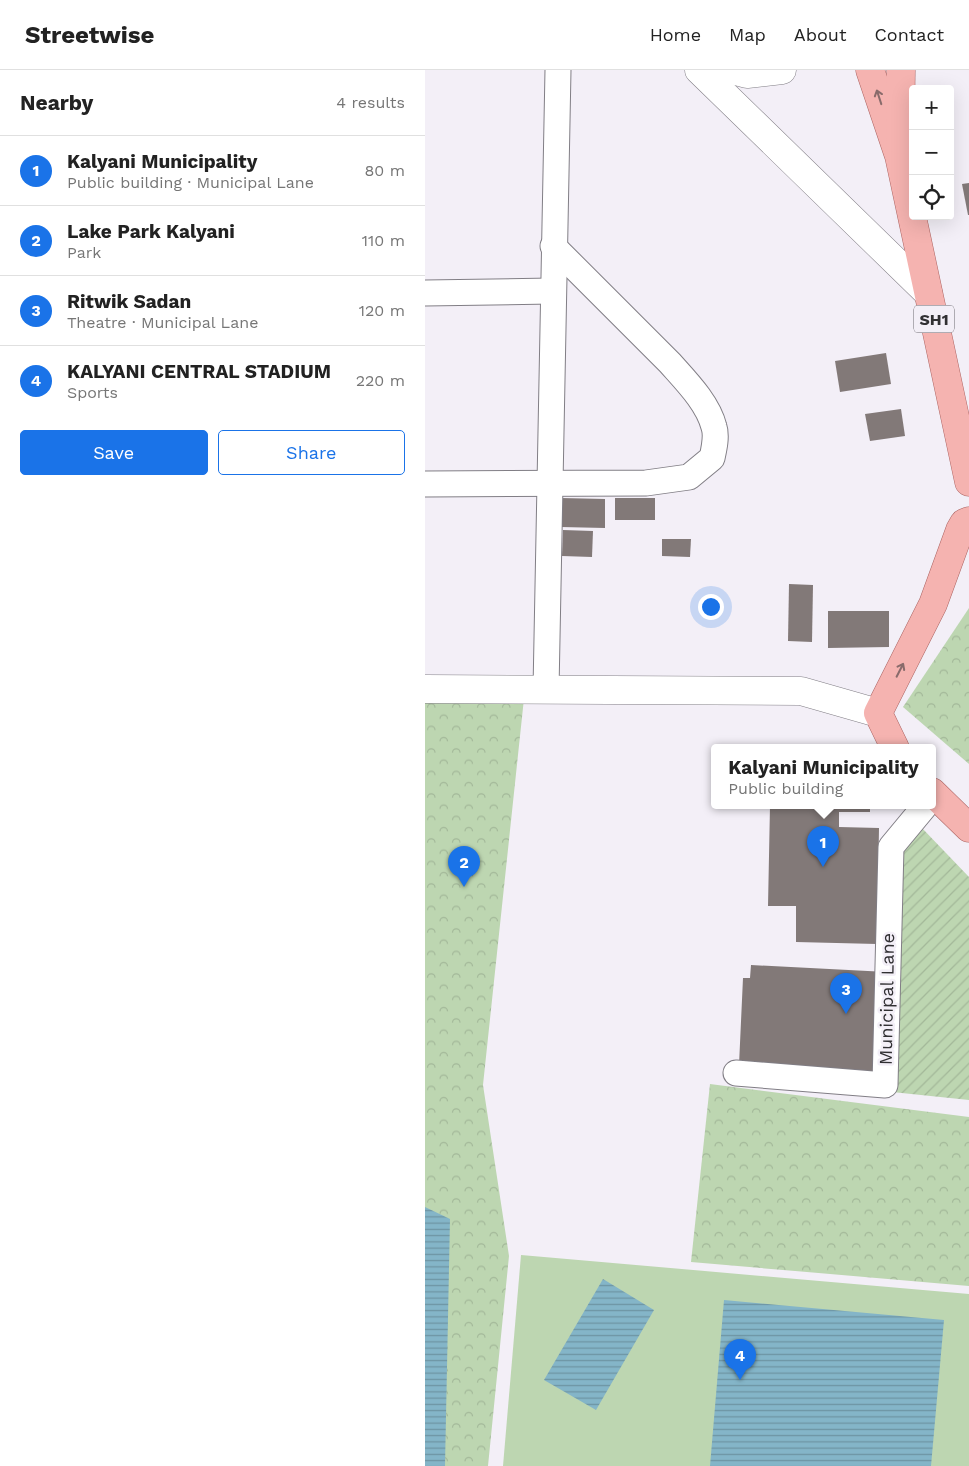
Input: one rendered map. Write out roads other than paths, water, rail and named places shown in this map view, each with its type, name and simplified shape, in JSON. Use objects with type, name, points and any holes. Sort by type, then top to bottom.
[{"type":"main road","points":[[699,70],[928,293]]},
{"type":"main road","points":[[732,70],[747,74],[782,70]]},
{"type":"main road","name":"SH1","points":[[870,70],[899,156],[969,482]]},
{"type":"main road","name":"SH1","points":[[899,156],[901,70]]},
{"type":"main road","points":[[877,713],[933,604],[960,530],[964,523],[969,520]]},
{"type":"main road","points":[[425,689],[801,691],[877,713],[893,744]]},
{"type":"main road","points":[[936,802],[969,828]]},
{"type":"street","points":[[547,690],[552,292],[558,70]]},
{"type":"street","points":[[425,484],[646,484],[689,477],[712,458],[715,428],[705,408],[670,362],[553,246]]},
{"type":"street","points":[[425,294],[552,292]]},
{"type":"street","name":"Municipal Lane","points":[[736,1073],[885,1085],[891,847],[922,809]]},
{"type":"water","points":[[425,1207],[450,1219],[445,1466],[425,1466]]},
{"type":"water","points":[[603,1279],[654,1310],[596,1410],[544,1380]]},
{"type":"water","points":[[724,1300],[944,1320],[931,1466],[710,1466]]},
{"type":"place","name":"Kalyani Municipality","points":[[823,867]]},
{"type":"place","name":"Lake Park Kalyani","points":[[464,887]]},
{"type":"place","name":"Ritwik Sadan","points":[[846,1014]]},
{"type":"place","name":"KALYANI CENTRAL STADIUM","points":[[740,1380]]}]
